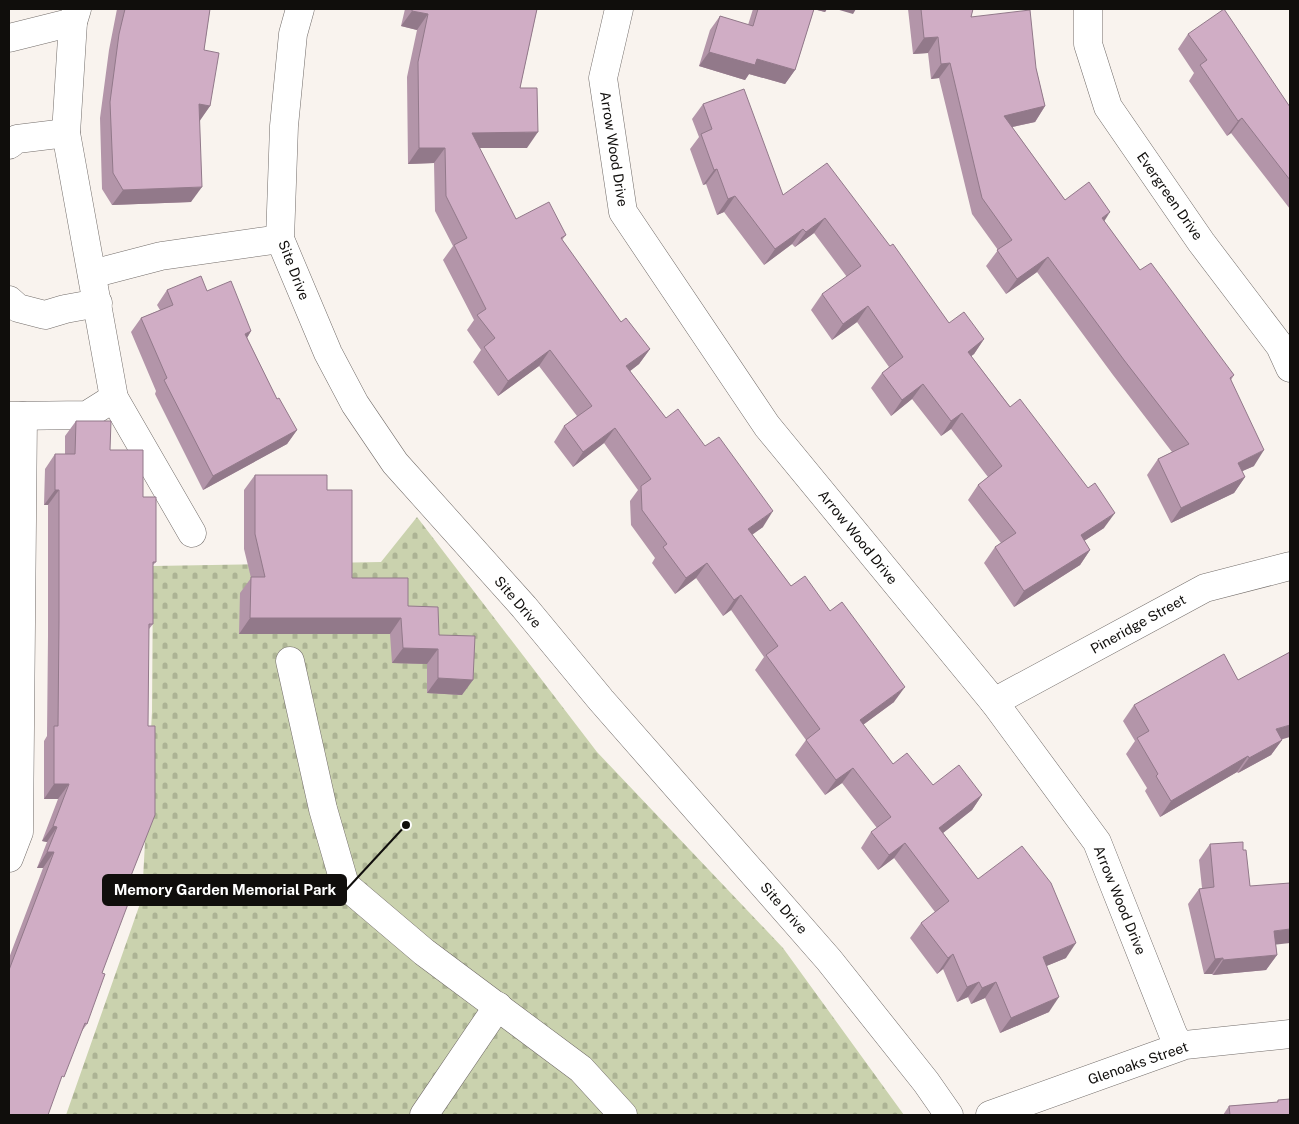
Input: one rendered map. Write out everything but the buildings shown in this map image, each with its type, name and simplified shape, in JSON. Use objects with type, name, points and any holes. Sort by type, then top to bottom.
[{"type":"street","name":"Site Drive","points":[[300,9],[293,34],[284,126],[280,239],[328,353],[355,404],[395,463],[524,607],[608,707],[829,960],[950,1115]]},
{"type":"street","name":"Arrow Wood Drive","points":[[618,9],[603,78],[623,212],[767,426],[994,702],[1097,842],[1172,1034],[1180,1046]]},
{"type":"street","name":"Evergreen Drive","points":[[1088,9],[1088,44],[1108,107],[1201,242],[1280,346],[1290,368]]},
{"type":"street","points":[[9,38],[75,15],[66,133],[114,398],[192,532]]},
{"type":"street","points":[[9,145],[17,139],[66,133]]},
{"type":"street","points":[[92,274],[161,256],[280,239]]},
{"type":"street","points":[[9,300],[18,308],[45,315],[98,303]]},
{"type":"street","points":[[9,858],[19,832],[15,675],[16,416],[87,414],[114,398]]},
{"type":"street","name":"Pineridge Street","points":[[994,702],[1205,588],[1290,566]]},
{"type":"street","points":[[290,661],[323,809],[345,885],[424,952],[581,1069],[623,1115]]},
{"type":"street","points":[[424,1115],[498,1006]]},
{"type":"street","name":"Glenoaks Street","points":[[990,1115],[1180,1046],[1290,1034]]},
{"type":"green space","points":[[417,517],[597,752],[783,948],[904,1115],[66,1115],[142,898],[152,712],[153,566],[381,562]]},
{"type":"place","name":"Memory Garden Memorial Park","points":[[406,825]]}]
